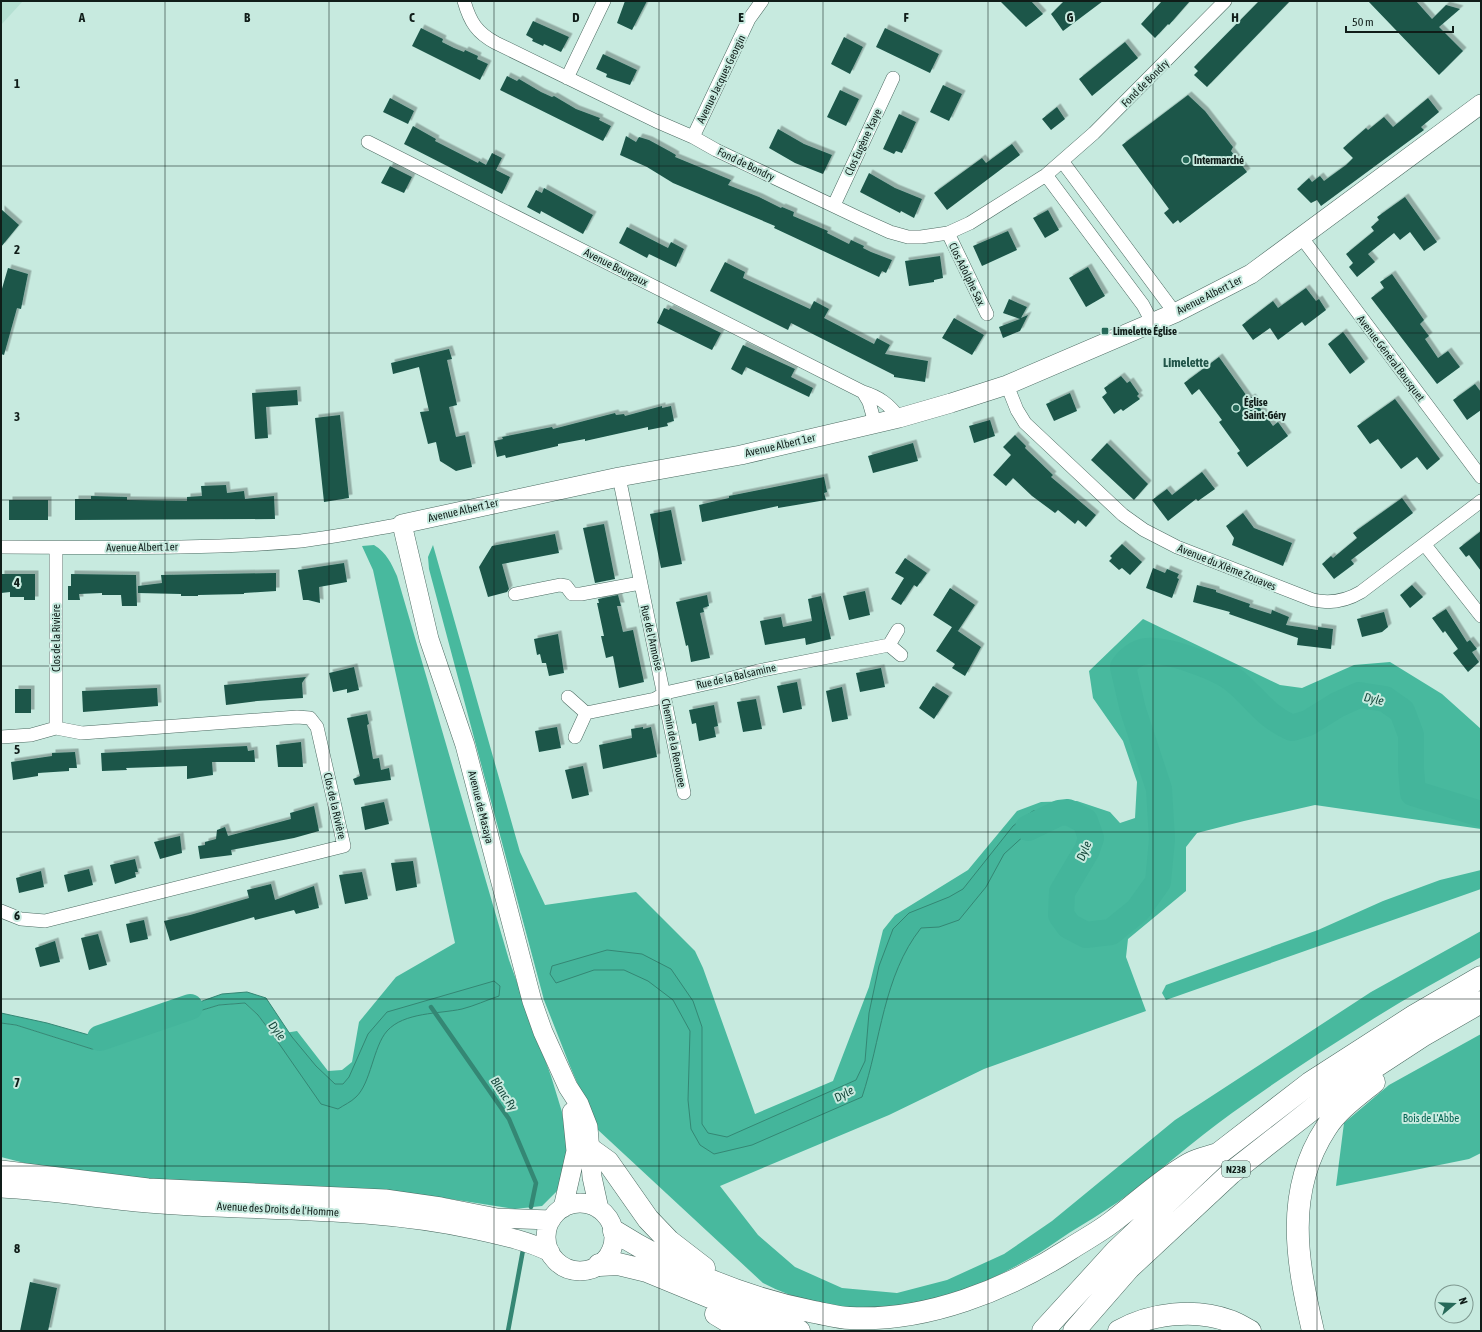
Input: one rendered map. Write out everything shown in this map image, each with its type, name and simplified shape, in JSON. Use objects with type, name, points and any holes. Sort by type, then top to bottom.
[{"type":"highway","name":"N238","points":[[1043,1331],[1116,1251],[1218,1154],[1310,1084],[1414,1016],[1481,977]]},
{"type":"highway","name":"N238","points":[[1074,1331],[1130,1268],[1231,1173],[1324,1100],[1422,1036],[1481,1002]]},
{"type":"highway","points":[[1313,1331],[1302,1286],[1297,1249],[1297,1216],[1305,1174],[1315,1146],[1326,1127],[1353,1100],[1388,1071],[1422,1036]]},
{"type":"highway","points":[[590,1149],[608,1162],[648,1219],[669,1241],[698,1263],[717,1282],[799,1331]]},
{"type":"highway","points":[[614,1230],[663,1258],[717,1282],[778,1304],[854,1325],[943,1307],[1018,1278],[1057,1258],[1110,1224],[1159,1185],[1190,1163],[1218,1154]]},
{"type":"highway","points":[[599,1265],[618,1264],[647,1271],[720,1301],[775,1331]]},
{"type":"highway","points":[[682,1285],[696,1302],[744,1331]]},
{"type":"highway","points":[[1119,1331],[1131,1325],[1161,1316],[1199,1314],[1231,1321],[1250,1331]]},
{"type":"main road","name":"Avenue Albert 1er","points":[[402,524],[619,477],[740,455],[899,418],[1007,385],[1175,313],[1251,274],[1302,238],[1481,104]]},
{"type":"main road","name":"Avenue de Masaya","points":[[402,524],[429,639],[465,745],[532,1001],[543,1032],[568,1087],[579,1104],[588,1127],[592,1177],[599,1209]]},
{"type":"main road","name":"Avenue de Masaya","points":[[557,1214],[576,1151],[575,1129],[568,1087]]},
{"type":"main road","name":"Avenue des Droits de l'Homme","points":[[1,1170],[148,1188],[385,1199],[441,1207],[497,1218],[557,1214]]},
{"type":"main road","name":"Avenue des Droits de l'Homme","points":[[1,1188],[148,1203],[383,1214],[440,1222],[496,1234],[533,1243],[550,1252]]},
{"type":"main road","points":[[581,1203],[599,1209],[609,1218],[614,1230],[613,1244],[608,1256],[599,1265],[588,1270],[576,1270],[565,1267],[555,1259],[550,1252],[547,1236],[557,1214],[581,1203]]},
{"type":"street","name":"Fond de Bondry","points":[[464,1],[473,24],[482,35],[567,78],[693,136],[716,150],[890,232],[908,237],[948,234],[970,223],[1046,175],[1099,128],[1225,1]]},
{"type":"street","points":[[567,78],[604,1]]},
{"type":"street","name":"Avenue Jacques Georgin","points":[[693,136],[749,19],[762,1]]},
{"type":"street","name":"Clos Eugène Ysaye","points":[[834,205],[893,78]]},
{"type":"street","name":"Avenue Bourgaux","points":[[368,142],[885,402],[899,418]]},
{"type":"street","points":[[1062,161],[1175,313]]},
{"type":"street","points":[[1046,175],[1143,305],[1152,322]]},
{"type":"street","name":"Clos Adolphe Sax","points":[[948,234],[986,314]]},
{"type":"street","name":"Avenue Général Bousquet","points":[[1302,238],[1481,477]]},
{"type":"street","name":"Avenue du XIème Zouaves","points":[[1007,385],[1017,410],[1025,423],[1123,515],[1162,541],[1313,600],[1323,602],[1343,601],[1361,592],[1425,545],[1481,501]]},
{"type":"street","points":[[863,392],[869,402],[875,423]]},
{"type":"street","name":"Rue de l'Armoise","points":[[619,477],[664,693]]},
{"type":"street","name":"Avenue Albert 1er","points":[[1,547],[56,548],[256,544],[302,540],[402,524]]},
{"type":"street","points":[[1425,545],[1481,616]]},
{"type":"street","name":"Clos de la Rivière","points":[[56,548],[56,728]]},
{"type":"street","points":[[515,594],[560,585],[566,586],[572,594],[581,594],[640,583]]},
{"type":"street","points":[[898,630],[889,645],[901,655]]},
{"type":"street","name":"Rue de la Balsamine","points":[[586,713],[655,699],[664,693],[758,671],[889,645]]},
{"type":"street","name":"Chemin de la Renouee","points":[[664,693],[684,793]]},
{"type":"street","points":[[568,697],[586,713],[574,737]]},
{"type":"street","name":"Clos de la Rivière","points":[[1,737],[31,735],[56,728],[82,733],[297,716],[310,718],[317,727],[344,846],[45,922],[21,919],[1,911]]},
{"type":"shaded area","points":[[1,1],[23,1],[1,25]]},
{"type":"green space","points":[[374,545],[391,563],[397,576],[509,960],[551,1076],[562,1112],[567,1146],[565,1172],[557,1191],[542,1206],[515,1209],[438,1197],[188,1183],[48,1169],[1,1157],[1,1023],[16,1025],[92,1049],[176,1018],[219,1005],[245,1003],[258,1015],[273,1035],[297,1031],[328,1071],[342,1070],[352,1062],[359,1022],[396,977],[455,943],[373,570],[362,546]]},
{"type":"green space","points":[[433,545],[520,852],[545,905],[636,892],[695,951],[703,968],[755,1114],[833,1081],[869,987],[883,930],[895,915],[968,870],[1017,811],[1041,802],[1077,801],[1110,812],[1120,823],[1135,818],[1137,782],[1123,741],[1093,698],[1089,671],[1143,619],[1280,685],[1302,688],[1354,665],[1390,662],[1442,694],[1481,729],[1481,829],[1315,805],[1197,833],[1186,847],[1186,891],[1128,939],[1126,957],[1146,1011],[984,1069],[889,1115],[720,1186],[758,1235],[795,1267],[842,1288],[897,1293],[947,1280],[1004,1254],[1052,1221],[1175,1120],[1371,992],[1481,931],[1481,957],[1373,1019],[1319,1053],[1232,1113],[1118,1202],[1038,1254],[996,1276],[964,1289],[931,1299],[897,1306],[863,1308],[829,1305],[795,1297],[763,1283],[597,1129],[544,1000],[429,569],[428,557]]},
{"type":"green space","points":[[1481,870],[1481,889],[1166,1000],[1162,993],[1166,985],[1318,930],[1383,901],[1440,880]]},
{"type":"green space","name":"Bois de L'Abbe","points":[[1481,1034],[1481,1153],[1469,1159],[1336,1186],[1344,1123],[1389,1085]]},
{"type":"water","points":[[1055,808],[1059,813],[1058,820],[1027,833],[1004,854],[986,887],[959,920],[939,927],[921,928],[908,947],[898,967],[884,1010],[862,1097],[752,1145],[714,1154],[700,1145],[691,1129],[688,1100],[690,1031],[673,1000],[648,981],[624,970],[594,970],[556,983],[550,974],[552,966],[607,950],[642,954],[671,969],[693,1001],[702,1027],[702,1124],[708,1133],[727,1137],[856,1080],[865,1061],[869,1013],[879,966],[893,929],[909,913],[949,897],[963,889],[1013,826],[1033,811]]},
{"type":"water","name":"Dyle","points":[[494,981],[500,986],[499,996],[462,1009],[412,1017],[394,1025],[387,1031],[378,1046],[369,1074],[361,1091],[354,1099],[338,1109],[321,1104],[258,1015],[245,1003],[219,1005],[176,1018],[113,1045],[92,1049],[16,1025],[1,1023],[1,1013],[47,1023],[89,1035],[115,1032],[222,994],[247,992],[266,998],[292,1037],[316,1066],[335,1084],[343,1084],[349,1077],[368,1034],[387,1012]]},
{"type":"building","points":[[625,1],[647,1],[632,30],[617,23]]},
{"type":"building","points":[[1000,1],[1031,1],[1043,14],[1026,27]]},
{"type":"building","points":[[1064,1],[1103,1],[1063,31],[1051,14]]},
{"type":"building","points":[[1162,1],[1190,1],[1169,25],[1168,24],[1155,38],[1141,24]]},
{"type":"building","points":[[1259,1],[1290,1],[1207,87],[1194,75],[1198,71],[1194,67]]},
{"type":"building","points":[[1368,1],[1416,1],[1432,19],[1446,5],[1460,9],[1439,27],[1463,51],[1439,75]]},
{"type":"building","points":[[533,21],[569,37],[561,52],[544,44],[543,46],[532,41],[533,39],[526,35]]},
{"type":"building","points":[[421,28],[443,39],[442,42],[464,52],[465,50],[478,56],[477,59],[488,64],[480,80],[412,46]]},
{"type":"building","points":[[885,28],[939,54],[930,73],[876,47]]},
{"type":"building","points":[[844,37],[863,47],[850,74],[831,64]]},
{"type":"building","points":[[1125,42],[1138,58],[1092,96],[1079,79]]},
{"type":"building","points":[[603,54],[637,70],[630,85],[606,77],[607,74],[596,69]]},
{"type":"building","points":[[507,76],[517,81],[519,79],[541,92],[552,97],[554,96],[576,109],[600,118],[599,120],[611,126],[603,141],[500,90]]},
{"type":"building","points":[[943,85],[962,94],[949,121],[930,112]]},
{"type":"building","points":[[840,90],[859,99],[846,126],[827,117]]},
{"type":"building","name":"Intermarché","points":[[1188,95],[1205,111],[1233,147],[1231,151],[1247,172],[1180,223],[1178,220],[1173,224],[1164,213],[1169,209],[1122,145]]},
{"type":"building","points":[[390,98],[414,111],[408,124],[383,112]]},
{"type":"building","points":[[1428,98],[1439,112],[1421,127],[1424,130],[1321,206],[1317,200],[1311,203],[1297,189],[1309,178],[1312,182],[1320,176],[1324,181],[1346,165],[1353,158],[1343,148],[1366,128],[1368,130],[1384,117],[1393,127]]},
{"type":"building","points":[[1057,107],[1065,119],[1051,130],[1042,119]]},
{"type":"building","points":[[899,114],[916,122],[902,153],[896,151],[894,154],[883,149]]},
{"type":"building","points":[[413,126],[436,139],[435,141],[478,163],[479,161],[486,165],[492,153],[502,158],[496,170],[510,177],[502,194],[404,144]]},
{"type":"building","points":[[778,129],[804,144],[832,155],[823,174],[795,163],[769,148]]},
{"type":"building","points":[[626,136],[636,142],[639,137],[649,140],[676,155],[675,157],[731,180],[728,185],[759,197],[781,208],[782,207],[794,212],[793,216],[828,231],[827,233],[849,244],[851,240],[864,246],[863,248],[871,252],[892,260],[886,273],[882,271],[879,277],[774,228],[775,226],[673,183],[647,167],[620,155]]},
{"type":"building","points":[[1012,144],[1020,155],[947,210],[934,193],[982,158],[986,163]]},
{"type":"building","points":[[390,166],[412,177],[404,193],[381,183]]},
{"type":"building","points":[[869,173],[895,188],[922,199],[914,218],[901,211],[900,213],[860,192]]},
{"type":"building","points":[[544,188],[593,215],[583,234],[541,211],[540,214],[527,207],[536,190],[542,193]]},
{"type":"building","points":[[1405,197],[1437,242],[1424,251],[1410,232],[1400,240],[1394,233],[1368,254],[1375,262],[1357,277],[1349,267],[1353,263],[1346,254],[1374,231],[1371,227],[1379,220],[1377,217]]},
{"type":"building","points":[[1,209],[19,225],[1,247]]},
{"type":"building","points":[[1048,210],[1059,230],[1045,238],[1033,218]]},
{"type":"building","points":[[627,227],[668,248],[671,242],[684,249],[676,267],[649,254],[647,258],[619,243]]},
{"type":"building","points":[[1008,231],[1017,250],[982,266],[973,246]]},
{"type":"building","points":[[940,256],[943,278],[934,280],[934,282],[909,286],[905,261]]},
{"type":"building","points":[[725,262],[745,272],[743,278],[810,309],[814,301],[829,309],[824,318],[874,344],[877,338],[890,345],[885,354],[928,361],[925,382],[894,377],[894,375],[791,323],[788,330],[710,291]]},
{"type":"building","points":[[1088,267],[1105,296],[1086,307],[1069,278]]},
{"type":"building","points":[[8,268],[28,274],[21,309],[17,308],[4,355],[1,354],[1,292]]},
{"type":"building","points":[[1392,274],[1424,320],[1420,324],[1429,336],[1425,339],[1438,358],[1448,351],[1460,367],[1437,384],[1371,298],[1384,288],[1380,282]]},
{"type":"building","points":[[1306,288],[1316,301],[1319,299],[1326,310],[1305,326],[1302,322],[1278,340],[1270,328],[1253,340],[1242,325],[1273,301],[1278,308]]},
{"type":"building","points":[[1009,299],[1027,307],[1021,318],[1028,315],[1020,331],[1003,338],[999,327],[1020,319],[1003,313]]},
{"type":"building","points":[[664,308],[669,310],[670,308],[721,333],[712,350],[657,323]]},
{"type":"building","points":[[954,318],[984,335],[972,355],[942,338]]},
{"type":"building","points":[[1343,332],[1365,362],[1350,374],[1328,344]]},
{"type":"building","points":[[743,345],[795,369],[791,377],[813,388],[809,397],[746,367],[742,375],[731,369]]},
{"type":"building","points":[[449,349],[452,359],[447,360],[457,405],[449,407],[456,437],[465,435],[472,467],[456,471],[440,461],[436,442],[428,444],[420,412],[429,411],[419,367],[393,374],[391,363]]},
{"type":"building","name":"Église Saint-Géry","points":[[1219,357],[1249,399],[1252,397],[1273,426],[1278,422],[1288,436],[1247,467],[1237,453],[1240,451],[1219,422],[1222,420],[1199,389],[1192,395],[1184,383]]},
{"type":"building","points":[[1121,376],[1127,383],[1130,381],[1139,394],[1137,396],[1140,399],[1123,411],[1121,409],[1114,414],[1102,397],[1107,393],[1104,388]]},
{"type":"building","points":[[1475,384],[1481,392],[1481,410],[1467,420],[1453,400]]},
{"type":"building","points":[[297,390],[298,405],[266,407],[268,438],[255,439],[252,393]]},
{"type":"building","points":[[1070,393],[1077,411],[1054,421],[1046,404]]},
{"type":"building","points":[[1395,399],[1440,459],[1427,470],[1417,457],[1401,469],[1378,439],[1370,444],[1357,426]]},
{"type":"building","points":[[662,406],[662,408],[671,406],[674,421],[667,423],[668,426],[648,430],[648,427],[585,441],[585,439],[558,444],[558,446],[506,458],[505,455],[497,457],[494,441],[503,439],[502,437],[552,427],[553,429],[615,413],[616,415],[624,414],[625,416]]},
{"type":"building","points":[[340,415],[349,498],[324,502],[315,418]]},
{"type":"building","points":[[990,420],[995,436],[974,443],[969,426]]},
{"type":"building","points":[[1015,435],[1026,446],[1025,448],[1053,475],[1051,477],[1096,515],[1086,527],[1078,520],[1075,524],[1058,510],[1055,513],[1032,496],[1013,478],[1006,486],[993,475],[1011,455],[1003,447]]},
{"type":"building","points":[[913,443],[918,461],[873,473],[868,456]]},
{"type":"building","points":[[1107,443],[1148,484],[1134,500],[1091,460]]},
{"type":"building","points":[[1202,472],[1215,489],[1198,501],[1196,499],[1168,521],[1152,500],[1167,489],[1172,495]]},
{"type":"building","points":[[824,477],[827,492],[824,493],[826,500],[778,508],[778,506],[702,522],[699,505],[729,498],[729,496]]},
{"type":"building","points":[[226,485],[227,493],[244,491],[245,499],[274,496],[275,519],[75,520],[75,499],[91,499],[91,496],[127,497],[127,500],[187,501],[187,497],[202,496],[201,486]]},
{"type":"building","points":[[1402,498],[1413,513],[1351,560],[1354,564],[1334,579],[1322,564],[1331,556],[1333,558],[1357,538],[1353,533]]},
{"type":"building","points":[[9,500],[48,500],[48,520],[9,520]]},
{"type":"building","points":[[671,510],[682,564],[661,568],[650,514]]},
{"type":"building","points":[[1243,513],[1254,528],[1292,543],[1283,566],[1232,545],[1234,538],[1226,526]]},
{"type":"building","points":[[604,524],[615,579],[595,583],[583,528]]},
{"type":"building","points":[[1481,531],[1481,571],[1469,555],[1466,557],[1459,548]]},
{"type":"building","points":[[555,534],[559,553],[502,564],[509,589],[507,592],[488,597],[479,567],[492,546]]},
{"type":"building","points":[[1122,544],[1142,562],[1130,575],[1122,568],[1119,570],[1109,561],[1112,558],[1110,556]]},
{"type":"building","points":[[905,558],[927,573],[917,587],[914,585],[901,605],[891,599],[904,578],[895,573]]},
{"type":"building","points":[[344,563],[347,582],[319,587],[320,603],[303,600],[298,570]]},
{"type":"building","points":[[1153,568],[1165,573],[1167,569],[1179,574],[1177,578],[1179,579],[1172,598],[1146,588]]},
{"type":"building","points":[[276,573],[276,591],[198,596],[138,593],[138,586],[162,583],[161,575]]},
{"type":"building","points":[[1,574],[35,574],[35,600],[24,600],[24,597],[10,597],[10,592],[1,593]]},
{"type":"building","points":[[71,574],[136,575],[137,606],[122,606],[121,595],[102,595],[102,593],[79,594],[80,600],[68,600],[68,586],[71,586]]},
{"type":"building","points":[[1197,585],[1216,590],[1216,592],[1250,604],[1249,607],[1271,614],[1272,610],[1289,617],[1286,625],[1318,630],[1318,627],[1333,629],[1331,649],[1297,645],[1298,638],[1229,614],[1230,612],[1193,602]]},
{"type":"building","points":[[1412,585],[1423,597],[1410,608],[1400,595]]},
{"type":"building","points":[[950,588],[975,605],[958,631],[933,615]]},
{"type":"building","points":[[865,591],[870,615],[849,620],[843,596]]},
{"type":"building","points":[[618,595],[621,606],[617,606],[623,632],[633,630],[644,682],[619,688],[613,656],[606,658],[601,636],[604,636],[597,603],[599,603],[598,599]]},
{"type":"building","points":[[707,595],[709,606],[703,608],[704,612],[700,613],[710,658],[691,662],[688,645],[686,646],[676,602]]},
{"type":"building","points":[[821,596],[831,639],[806,645],[805,638],[765,645],[760,621],[781,617],[783,627],[812,621],[808,599]]},
{"type":"building","points":[[1446,609],[1467,642],[1470,640],[1477,649],[1472,652],[1479,662],[1468,672],[1453,653],[1458,649],[1445,631],[1443,633],[1432,618]]},
{"type":"building","points":[[1384,612],[1388,627],[1382,632],[1362,637],[1357,619]]},
{"type":"building","points":[[952,627],[981,647],[965,676],[952,668],[955,664],[936,651]]},
{"type":"building","points":[[558,634],[564,673],[549,676],[546,663],[542,663],[540,654],[537,655],[534,639]]},
{"type":"building","points":[[354,667],[359,690],[347,693],[347,689],[333,692],[329,673]]},
{"type":"building","points":[[881,668],[885,687],[860,692],[856,673]]},
{"type":"building","points":[[306,677],[302,683],[303,698],[226,705],[224,685]]},
{"type":"building","points":[[797,682],[802,709],[783,713],[777,686]]},
{"type":"building","points":[[933,686],[949,696],[934,719],[919,708]]},
{"type":"building","points":[[842,687],[848,719],[832,722],[826,691]]},
{"type":"building","points":[[157,688],[158,706],[83,712],[82,691]]},
{"type":"building","points":[[15,689],[31,689],[31,713],[15,713]]},
{"type":"building","points":[[756,699],[762,729],[743,732],[737,702]]},
{"type":"building","points":[[714,705],[718,726],[714,727],[716,737],[699,741],[696,723],[692,724],[689,710]]},
{"type":"building","points":[[367,714],[369,724],[367,725],[373,759],[379,758],[381,770],[389,768],[391,780],[355,785],[353,779],[360,776],[347,718]]},
{"type":"building","points":[[557,727],[561,748],[539,752],[535,731]]},
{"type":"building","points":[[643,727],[643,729],[651,727],[657,757],[603,769],[599,745],[632,738],[631,729]]},
{"type":"building","points":[[301,742],[303,767],[278,767],[276,745]]},
{"type":"building","points":[[247,746],[248,751],[254,750],[255,762],[212,762],[213,775],[187,779],[187,766],[126,768],[127,770],[102,771],[101,753]]},
{"type":"building","points":[[75,752],[77,768],[69,768],[69,771],[38,773],[38,776],[13,780],[11,762],[52,756],[52,753]]},
{"type":"building","points":[[583,766],[589,795],[572,799],[565,770]]},
{"type":"building","points":[[384,802],[389,824],[365,830],[361,807]]},
{"type":"building","points":[[314,806],[319,831],[294,838],[231,850],[232,855],[200,859],[198,846],[205,845],[205,842],[216,839],[217,830],[225,827],[228,836],[291,819],[290,813]]},
{"type":"building","points":[[180,836],[182,853],[160,859],[154,842]]},
{"type":"building","points":[[135,859],[138,872],[135,872],[136,877],[115,884],[110,865]]},
{"type":"building","points":[[413,861],[417,887],[396,891],[391,863]]},
{"type":"building","points":[[89,869],[93,885],[68,892],[64,875]]},
{"type":"building","points":[[41,871],[44,887],[19,893],[16,878]]},
{"type":"building","points":[[362,872],[368,899],[345,904],[339,875]]},
{"type":"building","points":[[271,884],[275,900],[314,886],[319,908],[296,914],[294,910],[255,920],[254,917],[170,941],[164,921],[249,898],[247,890]]},
{"type":"building","points":[[144,920],[148,939],[130,943],[126,924]]},
{"type":"building","points":[[98,934],[107,965],[89,970],[81,938]]},
{"type":"building","points":[[55,941],[60,962],[40,967],[35,948]]},
{"type":"building","points":[[30,1282],[57,1288],[48,1331],[20,1331]]},
{"type":"waterway","name":"Dyle","points":[[1028,828],[1059,813],[1068,812],[1085,821],[1091,838],[1087,850],[1062,892],[1061,915],[1069,926],[1086,935],[1111,932],[1138,910],[1158,882],[1162,839],[1159,789],[1133,710],[1123,667],[1133,656],[1147,651],[1156,651],[1180,656],[1219,671],[1236,682],[1268,713],[1292,728],[1308,723],[1337,705],[1359,695],[1385,699],[1402,711],[1411,735],[1413,793],[1481,814]]},
{"type":"waterway","name":"Dyle","points":[[100,1038],[190,1007]]},
{"type":"waterway","name":"Blanc Ry","points":[[431,1007],[509,1119],[536,1183],[531,1207]]},
{"type":"waterway","name":"Blanc Ry","points":[[508,1331],[523,1250]]},
{"type":"place","name":"Intermarché","points":[[1186,160]]},
{"type":"place","name":"Limelette Église","points":[[1105,331]]},
{"type":"place","name":"Église Saint-Géry","points":[[1236,408]]},
{"type":"district","name":"Limelette","points":[[1186,362]]}]
